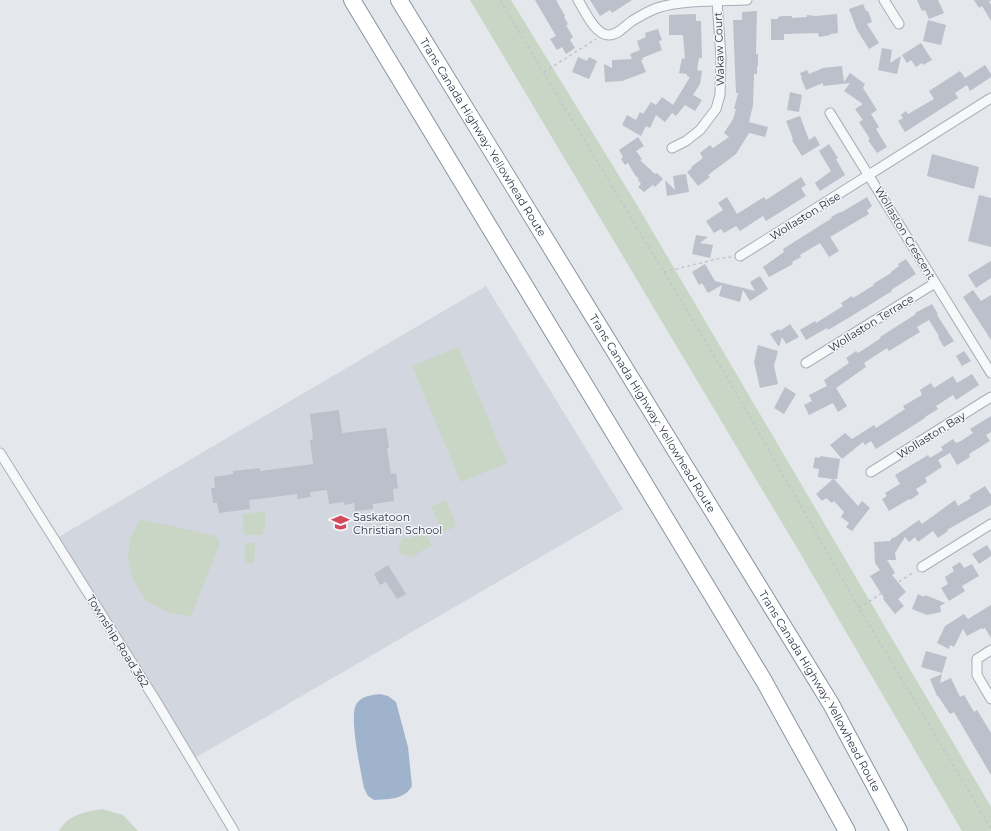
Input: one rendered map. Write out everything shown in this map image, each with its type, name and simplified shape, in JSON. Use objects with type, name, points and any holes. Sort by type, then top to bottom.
[{"type":"highway","points":[[352,0],[764,681],[847,831]]},
{"type":"highway","name":"Trans Canada Highway: Yellowhead Route","points":[[399,0],[831,704],[899,831]]},
{"type":"street","points":[[578,0],[596,28],[604,34],[610,35],[618,32],[632,21],[657,8],[673,4],[747,0]]},
{"type":"street","points":[[884,0],[899,24]]},
{"type":"street","name":"Wakaw Court","points":[[672,148],[686,141],[700,130],[716,109],[720,95],[721,57],[717,1]]},
{"type":"street","name":"Wollaston Crescent","points":[[991,98],[869,175],[991,373]]},
{"type":"street","points":[[830,113],[869,175]]},
{"type":"street","name":"Wollaston Rise","points":[[740,256],[869,175]]},
{"type":"street","name":"Wollaston Terrace","points":[[806,363],[935,283]]},
{"type":"street","name":"Wollaston Bay","points":[[871,472],[991,397]]},
{"type":"street","name":"Township Road 362","points":[[0,453],[156,701],[234,831]]},
{"type":"street","points":[[922,567],[991,524]]},
{"type":"street","points":[[991,650],[977,659],[977,675],[991,700]]},
{"type":"path","points":[[500,0],[730,382],[859,608],[991,828]]},
{"type":"path","points":[[544,72],[588,44]]},
{"type":"path","points":[[664,272],[721,258]]},
{"type":"path","points":[[859,608],[922,567]]},
{"type":"shaded area","name":"Saskatoon Christian School","points":[[486,286],[623,509],[195,758],[57,538]]},
{"type":"green space","points":[[470,0],[511,0],[637,205],[991,807],[991,831],[962,831],[800,553]]},
{"type":"green space","points":[[458,347],[507,463],[461,482],[412,366]]},
{"type":"green space","points":[[446,500],[457,526],[443,532],[431,507]]},
{"type":"green space","points":[[265,511],[265,528],[262,535],[244,535],[243,514]]},
{"type":"green space","points":[[140,519],[216,536],[220,543],[191,616],[169,613],[145,600],[132,577],[128,558],[130,539]]},
{"type":"green space","points":[[425,533],[431,546],[411,557],[400,553],[398,548],[403,538],[406,537],[410,539]]},
{"type":"green space","points":[[245,543],[255,543],[254,563],[245,563]]},
{"type":"green space","points":[[102,809],[123,815],[138,831],[59,831],[63,825],[73,817]]},
{"type":"water","points":[[380,694],[388,696],[396,702],[408,747],[412,786],[405,794],[395,798],[374,800],[368,796],[364,788],[354,731],[354,719],[355,709],[359,701],[367,696]]},
{"type":"building","points":[[535,0],[556,0],[565,16],[564,17],[568,24],[566,25],[573,37],[570,40],[575,48],[566,54],[562,47],[557,50],[550,39],[556,36]]},
{"type":"building","points":[[590,0],[632,0],[612,13],[610,10],[600,16]]},
{"type":"building","points":[[917,0],[938,0],[944,13],[929,19],[925,10],[922,11]]},
{"type":"building","points":[[974,0],[991,0],[989,2],[991,5],[991,21],[982,6],[979,8]]},
{"type":"building","points":[[863,4],[866,11],[868,11],[872,22],[867,24],[879,43],[869,49],[857,30],[849,9]]},
{"type":"building","points":[[757,11],[756,54],[758,54],[758,66],[757,74],[754,74],[753,105],[749,122],[768,127],[765,137],[749,133],[736,154],[708,175],[710,177],[698,186],[687,172],[703,158],[700,153],[710,145],[713,148],[729,137],[724,133],[733,119],[736,109],[734,109],[738,93],[736,93],[733,20],[742,20],[742,12]]},
{"type":"building","points":[[696,14],[696,21],[701,21],[702,58],[699,58],[697,70],[702,71],[700,84],[693,95],[702,100],[695,111],[685,105],[676,116],[672,113],[665,122],[656,115],[650,128],[646,126],[641,136],[622,125],[627,115],[636,120],[640,112],[643,114],[651,102],[656,105],[662,97],[673,105],[690,77],[687,76],[687,74],[679,73],[682,58],[685,59],[683,35],[669,35],[669,15]]},
{"type":"building","points":[[837,14],[838,33],[819,37],[818,33],[784,34],[784,40],[771,40],[771,19],[778,19],[778,17],[782,16],[792,16],[792,18],[807,17],[807,15],[816,16]]},
{"type":"building","points":[[928,20],[946,25],[941,45],[923,41]]},
{"type":"building","points":[[658,29],[662,40],[659,41],[662,50],[642,58],[643,60],[641,60],[646,72],[622,81],[605,82],[604,64],[612,68],[612,60],[632,59],[630,54],[640,50],[637,41],[646,37],[645,33]]},
{"type":"building","points":[[921,43],[932,60],[923,65],[922,63],[916,67],[911,60],[907,63],[902,55]]},
{"type":"building","points":[[882,48],[892,50],[890,63],[901,56],[897,74],[878,70]]},
{"type":"building","points":[[578,57],[587,61],[589,57],[597,61],[589,79],[572,72]]},
{"type":"building","points":[[985,65],[991,74],[991,77],[970,91],[967,85],[955,93],[958,98],[905,132],[898,121],[903,118],[901,115],[906,111],[908,114],[934,99],[929,91],[960,71],[965,78]]},
{"type":"building","points":[[842,66],[844,82],[850,73],[865,84],[863,88],[877,110],[871,114],[879,127],[876,129],[887,147],[877,153],[868,140],[870,139],[859,122],[863,120],[855,109],[863,104],[844,91],[850,83],[823,86],[823,83],[806,90],[801,78],[800,73],[807,70],[809,74],[823,68]]},
{"type":"building","points":[[790,92],[802,95],[799,112],[787,110]]},
{"type":"building","points":[[800,116],[809,140],[815,136],[820,145],[802,156],[792,140],[793,139],[786,121]]},
{"type":"building","points":[[638,137],[644,146],[636,151],[642,159],[640,160],[655,174],[657,173],[663,179],[655,187],[653,185],[644,192],[638,187],[641,184],[638,180],[639,179],[628,163],[625,165],[621,159],[623,157],[619,150]]},
{"type":"building","points":[[829,144],[838,158],[836,159],[845,175],[820,191],[815,183],[831,171],[819,151]]},
{"type":"building","points":[[932,154],[979,167],[974,189],[927,176]]},
{"type":"building","points":[[686,174],[689,192],[667,196],[665,180],[675,190],[673,176]]},
{"type":"building","points":[[801,177],[806,185],[801,188],[806,196],[766,221],[763,216],[740,231],[736,226],[724,233],[721,229],[714,233],[706,221],[723,210],[718,203],[727,197],[737,214],[764,197],[766,200]]},
{"type":"building","points":[[979,195],[991,198],[991,247],[968,241]]},
{"type":"building","points":[[867,197],[872,206],[867,210],[869,214],[830,237],[839,251],[829,257],[820,243],[800,255],[801,257],[792,262],[793,264],[769,277],[763,267],[784,252],[783,249],[832,218],[831,217]]},
{"type":"building","points":[[696,235],[708,237],[700,243],[713,245],[710,258],[692,254]]},
{"type":"building","points":[[906,259],[916,274],[850,317],[828,330],[827,328],[806,340],[800,330],[815,321],[816,323],[843,306],[841,303],[852,296],[853,298],[874,285],[873,284],[891,273],[899,266],[898,264]]},
{"type":"building","points":[[991,261],[991,278],[976,288],[968,275]]},
{"type":"building","points":[[705,264],[715,281],[755,291],[750,282],[760,276],[768,289],[750,301],[743,290],[740,302],[719,296],[722,285],[708,293],[702,283],[699,285],[692,272]]},
{"type":"building","points":[[973,290],[981,301],[991,295],[991,340],[963,297]]},
{"type":"building","points":[[932,304],[938,314],[937,315],[954,341],[944,347],[929,320],[917,327],[920,332],[889,351],[887,348],[864,363],[866,367],[836,388],[847,406],[838,412],[833,403],[809,415],[804,405],[812,401],[809,395],[827,386],[824,380],[849,363],[846,358],[856,351],[858,353],[916,314],[915,313]]},
{"type":"building","points":[[790,324],[799,337],[786,344],[782,337],[779,347],[770,334],[779,329],[780,331]]},
{"type":"building","points":[[758,345],[778,351],[774,366],[778,384],[760,388],[754,362]]},
{"type":"building","points":[[964,351],[971,361],[962,366],[956,356]]},
{"type":"building","points":[[972,374],[979,385],[956,400],[953,395],[936,406],[938,409],[876,449],[871,441],[865,445],[863,442],[842,459],[830,445],[845,433],[852,439],[874,425],[876,428],[905,409],[903,406],[922,395],[920,390],[931,383],[934,388],[953,376],[957,383]]},
{"type":"building","points":[[785,387],[796,394],[784,414],[774,408]]},
{"type":"building","points":[[339,410],[342,433],[386,428],[391,474],[396,473],[398,488],[393,489],[394,501],[373,504],[373,509],[355,511],[354,503],[344,505],[344,502],[329,504],[327,490],[310,492],[311,497],[297,499],[297,494],[249,500],[250,509],[219,513],[217,503],[213,503],[211,488],[215,488],[214,477],[233,474],[233,471],[260,468],[260,471],[313,464],[310,440],[313,439],[310,414]]},
{"type":"building","points":[[991,416],[991,432],[986,435],[990,441],[969,454],[970,457],[957,465],[950,453],[938,460],[942,467],[925,478],[927,482],[916,489],[919,494],[889,511],[882,499],[887,496],[885,493],[900,484],[895,475],[928,455],[930,458],[943,450],[941,447],[953,439],[956,443],[961,441],[973,433],[970,429]]},
{"type":"building","points":[[820,456],[840,459],[837,479],[834,479],[858,506],[862,501],[870,508],[852,531],[846,527],[849,523],[841,517],[844,512],[834,501],[832,503],[826,498],[822,501],[816,494],[833,479],[818,477],[819,469],[813,468],[815,457],[820,458]]},
{"type":"building","points":[[985,486],[991,495],[991,505],[947,530],[948,531],[938,538],[933,531],[918,542],[915,537],[909,542],[905,537],[895,553],[896,560],[887,560],[895,573],[892,575],[906,592],[898,599],[904,606],[895,614],[883,599],[884,598],[870,576],[880,570],[875,563],[874,542],[890,541],[893,537],[894,538],[919,520],[922,524],[955,500],[958,506],[971,498],[969,496]]},
{"type":"building","points":[[987,545],[991,552],[991,556],[979,564],[972,554]]},
{"type":"building","points":[[960,562],[964,568],[972,564],[979,576],[962,586],[965,591],[949,601],[941,588],[948,584],[945,577],[954,571],[952,567]]},
{"type":"building","points":[[388,565],[406,594],[397,599],[386,582],[380,585],[374,574]]},
{"type":"building","points":[[918,594],[924,597],[925,595],[945,603],[940,606],[941,612],[927,615],[912,609]]},
{"type":"building","points":[[991,605],[991,638],[985,628],[982,628],[967,636],[963,629],[954,647],[950,645],[949,649],[937,643],[945,626],[964,614],[968,619]]},
{"type":"building","points":[[926,651],[947,657],[942,673],[921,667]]},
{"type":"building","points":[[942,674],[940,683],[951,678],[960,697],[964,695],[974,712],[977,710],[991,733],[991,775],[954,712],[950,714],[937,696],[930,679]]},
{"type":"place","name":"Saskatoon Christian School","points":[[340,523]]}]
